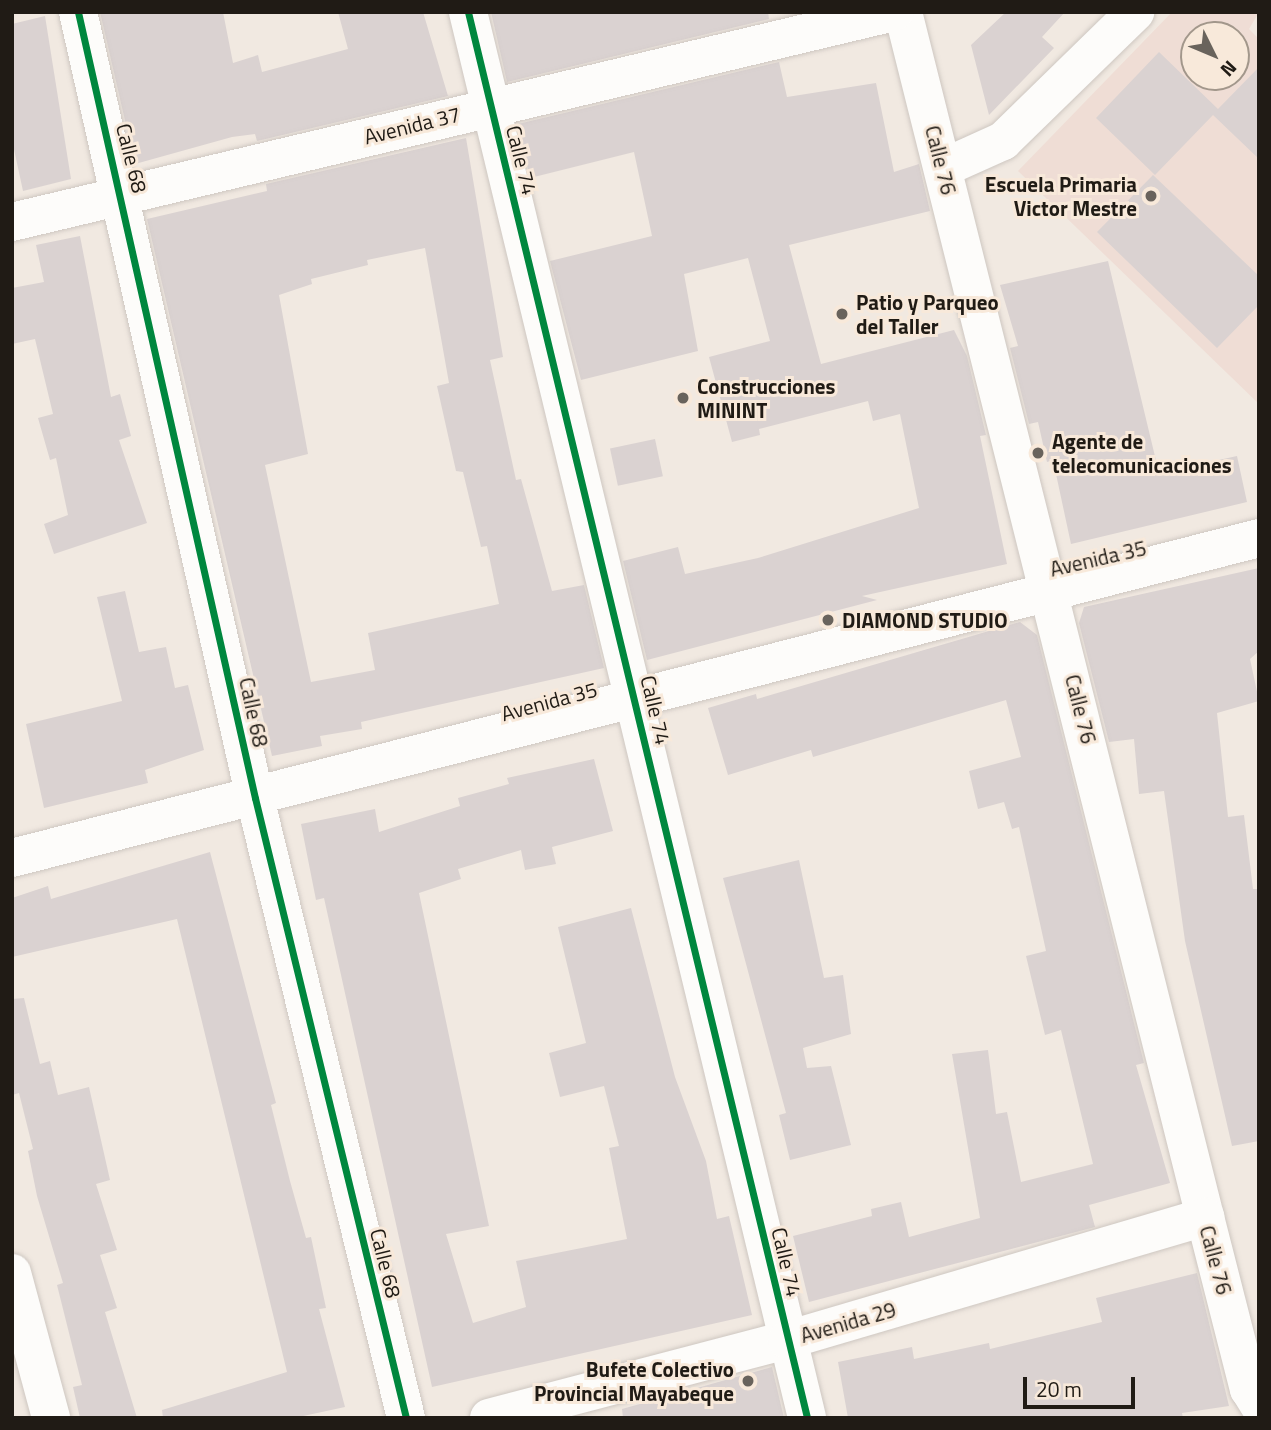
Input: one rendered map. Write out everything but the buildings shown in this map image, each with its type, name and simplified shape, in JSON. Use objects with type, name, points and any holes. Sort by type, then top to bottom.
[{"type":"street","name":"Calle 68","points":[[78,12],[123,195],[255,798],[406,1418]]},
{"type":"street","name":"Calle 74","points":[[468,12],[807,1418]]},
{"type":"street","name":"Avenida 37","points":[[12,222],[490,106],[894,12]]},
{"type":"street","name":"Calle 76","points":[[903,12],[1051,587],[1205,1217],[1250,1389],[1259,1405]]},
{"type":"street","points":[[943,168],[1003,141],[1135,12]]},
{"type":"street","name":"Avenida 35","points":[[12,858],[255,798],[1051,587],[1259,538]]},
{"type":"street","name":"Avenida 29","points":[[489,1418],[788,1340],[1205,1217]]},
{"type":"street","points":[[12,1273],[51,1418]]},
{"type":"shaded area","name":"Escuela Primaria Victor Mestre","points":[[1172,12],[1259,12],[1250,27],[1250,21],[1180,21],[1180,91],[1250,91],[1250,30],[1259,39],[1259,404],[1018,171]]},
{"type":"cycle path","points":[[78,12],[255,798],[406,1418]]},
{"type":"cycle path","points":[[468,12],[807,1418]]},
{"type":"place","name":"Escuela Primaria Victor Mestre","points":[[1151,196]]},
{"type":"place","name":"Patio y Parqueo del Taller","points":[[842,314]]},
{"type":"place","name":"Construcciones MININT","points":[[683,398]]},
{"type":"place","name":"Agente de telecomunicaciones","points":[[1038,453]]},
{"type":"place","name":"DIAMOND STUDIO","points":[[828,620]]},
{"type":"place","name":"Bufete Colectivo Provincial Mayabeque","points":[[748,1381]]}]
